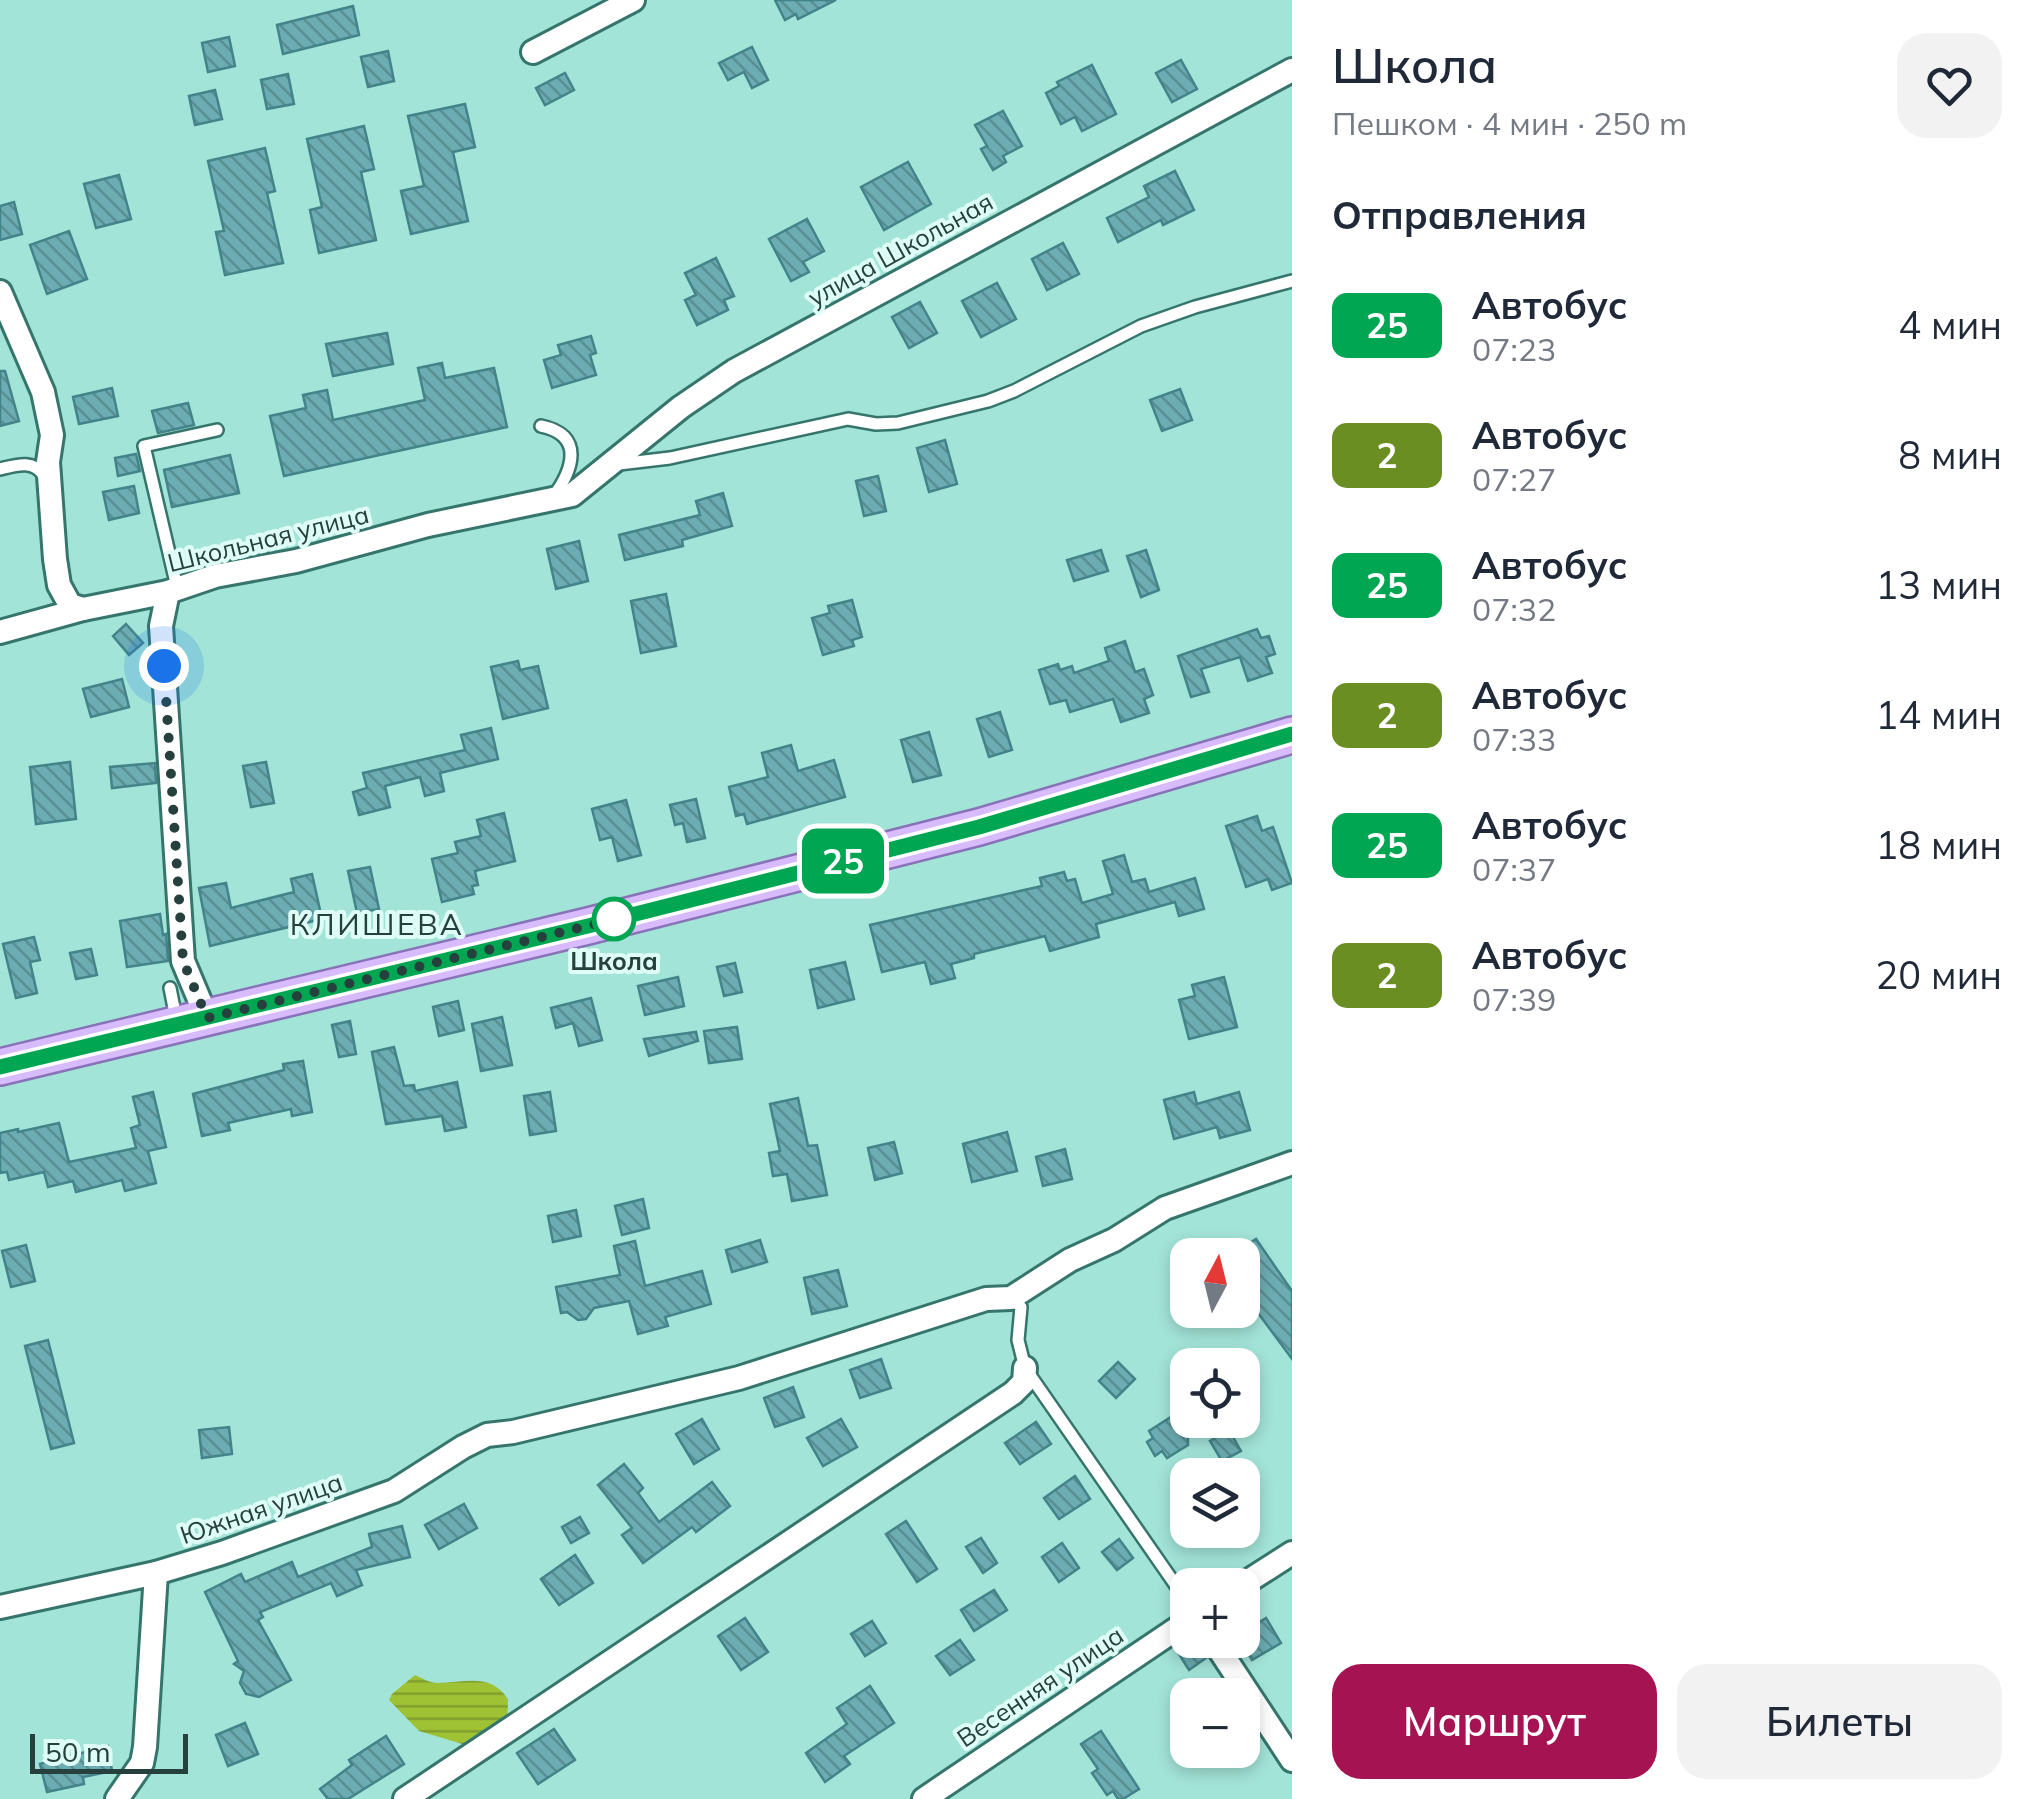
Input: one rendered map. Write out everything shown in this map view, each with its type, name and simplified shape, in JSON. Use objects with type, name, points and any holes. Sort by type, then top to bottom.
[{"type":"main road","points":[[0,1067],[979,827],[1292,734]]},
{"type":"street","points":[[533,52],[633,0]]},
{"type":"street","name":"улица Школьная","points":[[550,500],[572,495],[681,407],[734,371],[1292,70]]},
{"type":"street","points":[[0,292],[43,392],[52,435],[48,484],[59,586],[70,605],[84,609]]},
{"type":"street","name":"Школьная улица","points":[[0,632],[428,525],[550,500]]},
{"type":"street","points":[[173,589],[161,626],[183,961],[192,1021]]},
{"type":"street","points":[[1011,1298],[1070,1260],[1114,1240],[1165,1208],[1292,1163]]},
{"type":"street","name":"Южная улица","points":[[0,1607],[156,1573],[222,1554],[394,1490],[488,1435],[738,1378],[986,1298],[1011,1298]]},
{"type":"street","points":[[405,1799],[1013,1392],[1024,1382],[1026,1368]]},
{"type":"street","points":[[1260,1573],[1292,1553]]},
{"type":"street","points":[[117,1799],[142,1763],[145,1747],[156,1573]]},
{"type":"street","name":"Весенняя улица","points":[[924,1799],[1170,1633]]},
{"type":"street","points":[[1224,1658],[1292,1760]]},
{"type":"lane","points":[[606,465],[670,458],[848,419],[898,424],[988,401],[1142,326],[1292,280]]},
{"type":"lane","points":[[540,426],[553,428],[562,435],[572,461],[568,477],[550,500]]},
{"type":"lane","points":[[173,589],[144,446],[217,430]]},
{"type":"lane","points":[[0,469],[29,464],[39,468],[48,484]]},
{"type":"lane","points":[[170,988],[192,1021]]},
{"type":"lane","points":[[1011,1298],[1021,1308],[1018,1340],[1026,1368],[1170,1577]]},
{"type":"shaded area","points":[[415,1675],[435,1683],[476,1681],[493,1685],[508,1699],[507,1730],[469,1746],[419,1731],[389,1700]]},
{"type":"building","points":[[775,0],[836,0],[798,19],[796,14],[785,20]]},
{"type":"building","points":[[353,6],[359,35],[283,54],[277,25]]},
{"type":"building","points":[[229,37],[235,66],[208,72],[202,43]]},
{"type":"building","points":[[752,47],[768,80],[752,88],[744,72],[728,80],[719,63]]},
{"type":"building","points":[[388,51],[394,81],[368,87],[361,57]]},
{"type":"building","points":[[1181,60],[1197,89],[1172,102],[1156,73]]},
{"type":"building","points":[[1092,65],[1116,114],[1082,131],[1075,117],[1061,124],[1046,93],[1059,86],[1057,82]]},
{"type":"building","points":[[565,73],[574,90],[545,105],[536,88]]},
{"type":"building","points":[[288,74],[294,104],[267,109],[261,80]]},
{"type":"building","points":[[215,90],[222,119],[195,125],[189,96]]},
{"type":"building","points":[[465,104],[475,147],[453,152],[468,221],[411,234],[401,191],[424,186],[408,116]]},
{"type":"building","points":[[1003,111],[1022,146],[1003,156],[1006,162],[993,170],[981,149],[987,146],[975,125]]},
{"type":"building","points":[[364,126],[374,169],[361,172],[376,240],[319,253],[310,210],[322,207],[307,139]]},
{"type":"building","points":[[265,148],[275,191],[267,193],[283,263],[225,275],[216,232],[224,231],[208,161]]},
{"type":"building","points":[[908,162],[931,204],[884,230],[861,187]]},
{"type":"building","points":[[1175,171],[1194,210],[1163,225],[1161,220],[1118,242],[1107,218],[1149,197],[1144,186]]},
{"type":"building","points":[[119,175],[131,219],[96,228],[84,184]]},
{"type":"building","points":[[14,202],[22,234],[0,240],[0,206]]},
{"type":"building","points":[[807,219],[824,251],[803,262],[809,272],[791,281],[769,239]]},
{"type":"building","points":[[69,231],[87,279],[47,294],[30,245]]},
{"type":"building","points":[[1063,243],[1079,274],[1047,290],[1032,259]]},
{"type":"building","points":[[716,258],[734,296],[724,300],[728,310],[697,325],[685,300],[696,295],[685,273]]},
{"type":"building","points":[[997,283],[1016,319],[981,337],[962,301]]},
{"type":"building","points":[[920,302],[937,333],[909,348],[892,317]]},
{"type":"building","points":[[387,333],[393,364],[333,376],[326,344]]},
{"type":"building","points":[[591,336],[596,353],[590,355],[596,375],[552,388],[544,360],[561,355],[558,345]]},
{"type":"building","points":[[442,363],[445,378],[494,368],[507,427],[284,476],[270,416],[306,408],[303,395],[327,390],[333,420],[425,400],[418,368]]},
{"type":"building","points":[[0,371],[5,371],[19,421],[0,426]]},
{"type":"building","points":[[112,388],[118,416],[79,424],[73,397]]},
{"type":"building","points":[[1180,389],[1192,420],[1162,431],[1150,400]]},
{"type":"building","points":[[188,403],[194,425],[158,433],[152,411]]},
{"type":"building","points":[[945,440],[957,484],[929,492],[917,448]]},
{"type":"building","points":[[136,454],[140,471],[118,476],[115,458]]},
{"type":"building","points":[[230,455],[239,493],[172,507],[164,470]]},
{"type":"building","points":[[878,476],[886,511],[864,516],[856,481]]},
{"type":"building","points":[[134,486],[139,513],[109,520],[103,492]]},
{"type":"building","points":[[723,493],[732,526],[682,540],[683,546],[625,560],[619,535],[700,515],[696,501]]},
{"type":"building","points":[[579,541],[588,581],[556,589],[547,549]]},
{"type":"building","points":[[1101,550],[1108,571],[1074,581],[1067,560]]},
{"type":"building","points":[[1146,550],[1159,590],[1141,597],[1127,556]]},
{"type":"building","points":[[666,594],[676,646],[641,653],[631,601]]},
{"type":"building","points":[[852,600],[862,637],[852,640],[854,646],[823,655],[812,618],[830,613],[828,606]]},
{"type":"building","points":[[126,624],[143,643],[129,655],[113,636]]},
{"type":"building","points":[[1257,629],[1261,638],[1269,636],[1275,654],[1266,657],[1272,673],[1248,681],[1240,657],[1201,669],[1209,692],[1191,697],[1178,656]]},
{"type":"building","points":[[1125,641],[1135,672],[1144,669],[1153,695],[1144,699],[1149,713],[1121,722],[1113,699],[1070,712],[1066,700],[1050,704],[1039,670],[1058,664],[1060,670],[1072,666],[1074,673],[1109,661],[1105,648]]},
{"type":"building","points":[[518,661],[520,670],[538,666],[548,708],[503,719],[491,667]]},
{"type":"building","points":[[122,679],[129,707],[91,717],[83,689]]},
{"type":"building","points":[[1000,712],[1012,750],[989,757],[977,719]]},
{"type":"building","points":[[491,728],[498,759],[440,773],[444,791],[425,796],[420,777],[385,786],[390,807],[359,815],[353,792],[367,788],[363,773],[465,750],[461,735]]},
{"type":"building","points":[[929,732],[941,775],[913,782],[901,740]]},
{"type":"building","points":[[791,745],[798,771],[834,760],[845,797],[747,824],[744,814],[736,816],[729,787],[768,777],[762,753]]},
{"type":"building","points":[[70,762],[76,819],[36,824],[30,767]]},
{"type":"building","points":[[266,762],[274,803],[251,807],[243,766]]},
{"type":"building","points":[[155,763],[156,783],[112,788],[110,767]]},
{"type":"building","points":[[696,799],[705,838],[687,842],[683,823],[675,825],[670,805]]},
{"type":"building","points":[[626,800],[641,855],[618,861],[612,837],[600,840],[592,809]]},
{"type":"building","points":[[504,813],[515,861],[475,871],[478,885],[472,886],[474,894],[442,902],[432,859],[458,853],[455,842],[481,836],[477,820]]},
{"type":"building","points":[[1257,816],[1262,831],[1273,827],[1292,883],[1272,890],[1268,879],[1246,887],[1226,826]]},
{"type":"building","points":[[1124,855],[1132,882],[1145,879],[1149,892],[1195,878],[1204,909],[1179,916],[1175,902],[1096,924],[1099,937],[1050,951],[1045,936],[974,954],[974,958],[951,964],[955,978],[931,984],[925,962],[882,972],[870,925],[1042,886],[1040,878],[1064,872],[1067,881],[1075,879],[1082,903],[1113,894],[1103,861]]},
{"type":"building","points":[[370,867],[379,909],[357,913],[348,871]]},
{"type":"building","points":[[312,874],[322,919],[210,946],[199,888],[226,883],[231,908],[294,892],[291,879]]},
{"type":"building","points":[[160,914],[168,961],[127,967],[120,921]]},
{"type":"building","points":[[34,937],[40,960],[30,962],[37,993],[16,998],[3,944]]},
{"type":"building","points":[[91,949],[97,975],[76,979],[70,953]]},
{"type":"building","points":[[845,962],[854,999],[818,1008],[810,970]]},
{"type":"building","points":[[735,963],[742,992],[724,996],[717,967]]},
{"type":"building","points":[[678,977],[684,1006],[645,1015],[638,986]]},
{"type":"building","points":[[1224,977],[1237,1027],[1189,1039],[1179,1000],[1195,996],[1192,985]]},
{"type":"building","points":[[591,998],[602,1040],[579,1046],[573,1023],[556,1028],[551,1008]]},
{"type":"building","points":[[458,1001],[464,1030],[439,1036],[433,1007]]},
{"type":"building","points":[[502,1017],[512,1065],[481,1071],[472,1024]]},
{"type":"building","points":[[350,1021],[356,1054],[339,1057],[332,1025]]},
{"type":"building","points":[[737,1027],[742,1059],[709,1063],[704,1031]]},
{"type":"building","points":[[696,1032],[698,1041],[649,1056],[644,1039]]},
{"type":"building","points":[[394,1047],[404,1086],[414,1085],[415,1091],[457,1082],[466,1127],[445,1131],[442,1116],[386,1124],[372,1052]]},
{"type":"building","points":[[303,1061],[312,1112],[292,1116],[291,1109],[228,1123],[230,1130],[202,1136],[193,1094],[284,1070],[283,1064]]},
{"type":"building","points":[[153,1092],[166,1147],[148,1151],[156,1183],[125,1191],[122,1180],[76,1192],[73,1181],[48,1187],[44,1172],[9,1180],[7,1172],[0,1173],[0,1133],[18,1129],[59,1123],[69,1162],[136,1148],[131,1128],[140,1125],[133,1097]]},
{"type":"building","points":[[550,1092],[556,1131],[530,1135],[524,1096]]},
{"type":"building","points":[[1194,1092],[1197,1104],[1239,1092],[1250,1130],[1220,1138],[1217,1127],[1174,1139],[1164,1100]]},
{"type":"building","points":[[798,1098],[808,1146],[817,1145],[827,1195],[792,1201],[787,1174],[773,1176],[769,1153],[780,1151],[770,1104]]},
{"type":"building","points":[[1007,1132],[1017,1171],[972,1182],[963,1144]]},
{"type":"building","points":[[894,1142],[902,1173],[875,1180],[868,1148]]},
{"type":"building","points":[[1065,1149],[1072,1179],[1043,1186],[1036,1157]]},
{"type":"building","points":[[643,1199],[649,1228],[622,1235],[615,1206]]},
{"type":"building","points":[[576,1210],[581,1236],[553,1242],[548,1216]]},
{"type":"building","points":[[760,1240],[767,1262],[732,1272],[726,1250]]},
{"type":"building","points":[[635,1241],[645,1286],[702,1271],[711,1304],[665,1317],[668,1326],[638,1334],[629,1301],[594,1308],[586,1319],[561,1313],[556,1287],[620,1275],[614,1246]]},
{"type":"building","points":[[26,1245],[35,1281],[11,1287],[2,1251]]},
{"type":"building","points":[[1260,1245],[1292,1291],[1292,1359],[1260,1315]]},
{"type":"building","points":[[838,1270],[847,1306],[812,1314],[804,1278]]},
{"type":"building","points":[[48,1340],[74,1443],[51,1449],[25,1346]]},
{"type":"building","points":[[881,1359],[891,1388],[860,1398],[850,1370]]},
{"type":"building","points":[[1118,1362],[1135,1379],[1116,1398],[1099,1381]]},
{"type":"building","points":[[793,1387],[804,1417],[775,1427],[764,1398]]},
{"type":"building","points":[[1170,1418],[1170,1438],[1188,1438],[1188,1445],[1167,1458],[1162,1451],[1155,1456],[1147,1442],[1153,1438],[1149,1431]]},
{"type":"building","points":[[702,1419],[719,1449],[694,1464],[676,1434]]},
{"type":"building","points":[[841,1419],[857,1447],[823,1466],[807,1438]]},
{"type":"building","points":[[1036,1422],[1051,1444],[1020,1464],[1005,1443]]},
{"type":"building","points":[[229,1427],[232,1454],[202,1458],[199,1430]]},
{"type":"building","points":[[1234,1438],[1241,1451],[1220,1458],[1210,1441]]},
{"type":"building","points":[[624,1464],[643,1488],[638,1493],[659,1522],[712,1482],[730,1506],[696,1532],[692,1527],[643,1563],[622,1535],[632,1528],[598,1485]]},
{"type":"building","points":[[1075,1476],[1090,1499],[1059,1519],[1044,1498]]},
{"type":"building","points":[[464,1504],[477,1528],[439,1549],[425,1525]]},
{"type":"building","points":[[580,1517],[589,1533],[571,1543],[562,1527]]},
{"type":"building","points":[[906,1521],[937,1569],[917,1582],[886,1534]]},
{"type":"building","points":[[402,1526],[410,1557],[356,1570],[362,1585],[337,1596],[331,1583],[260,1612],[263,1617],[258,1620],[291,1680],[259,1697],[246,1694],[240,1683],[244,1671],[234,1664],[238,1661],[205,1592],[241,1574],[245,1582],[292,1562],[298,1577],[372,1547],[369,1534]]},
{"type":"building","points":[[981,1538],[997,1563],[983,1573],[966,1547]]},
{"type":"building","points":[[1119,1539],[1133,1558],[1117,1570],[1102,1552]]},
{"type":"building","points":[[1062,1543],[1079,1568],[1059,1582],[1042,1557]]},
{"type":"building","points":[[575,1555],[593,1583],[559,1605],[541,1579]]},
{"type":"building","points":[[994,1590],[1007,1610],[974,1631],[961,1610]]},
{"type":"building","points":[[745,1618],[768,1652],[741,1670],[718,1636]]},
{"type":"building","points":[[1266,1618],[1281,1643],[1260,1655],[1260,1622]]},
{"type":"building","points":[[872,1621],[886,1643],[865,1656],[851,1634]]},
{"type":"building","points":[[960,1640],[974,1660],[950,1675],[936,1656]]},
{"type":"building","points":[[1181,1658],[1206,1658],[1189,1670]]},
{"type":"building","points":[[870,1686],[894,1723],[844,1756],[850,1764],[825,1782],[806,1753],[847,1724],[837,1708]]},
{"type":"building","points":[[245,1723],[258,1754],[228,1766],[216,1735]]},
{"type":"building","points":[[554,1729],[575,1760],[538,1784],[517,1753]]},
{"type":"building","points":[[1101,1731],[1139,1789],[1123,1799],[1118,1799],[1113,1791],[1107,1795],[1092,1773],[1098,1769],[1081,1744]]},
{"type":"building","points":[[386,1736],[404,1764],[348,1799],[328,1799],[320,1789],[352,1765],[349,1760]]},
{"type":"building","points":[[108,1746],[112,1771],[83,1777],[84,1784],[47,1792],[40,1764]]},
{"type":"bus line","name":"25","points":[[0,1067],[588,926],[979,827],[1292,734]]},
{"type":"place","name":"Школа","points":[[614,919]]},
{"type":"district","name":"КЛИШЕВА","points":[[377,924]]},
{"type":"route","points":[[164,666],[183,961],[207,1018],[624,917],[614,919]]}]
